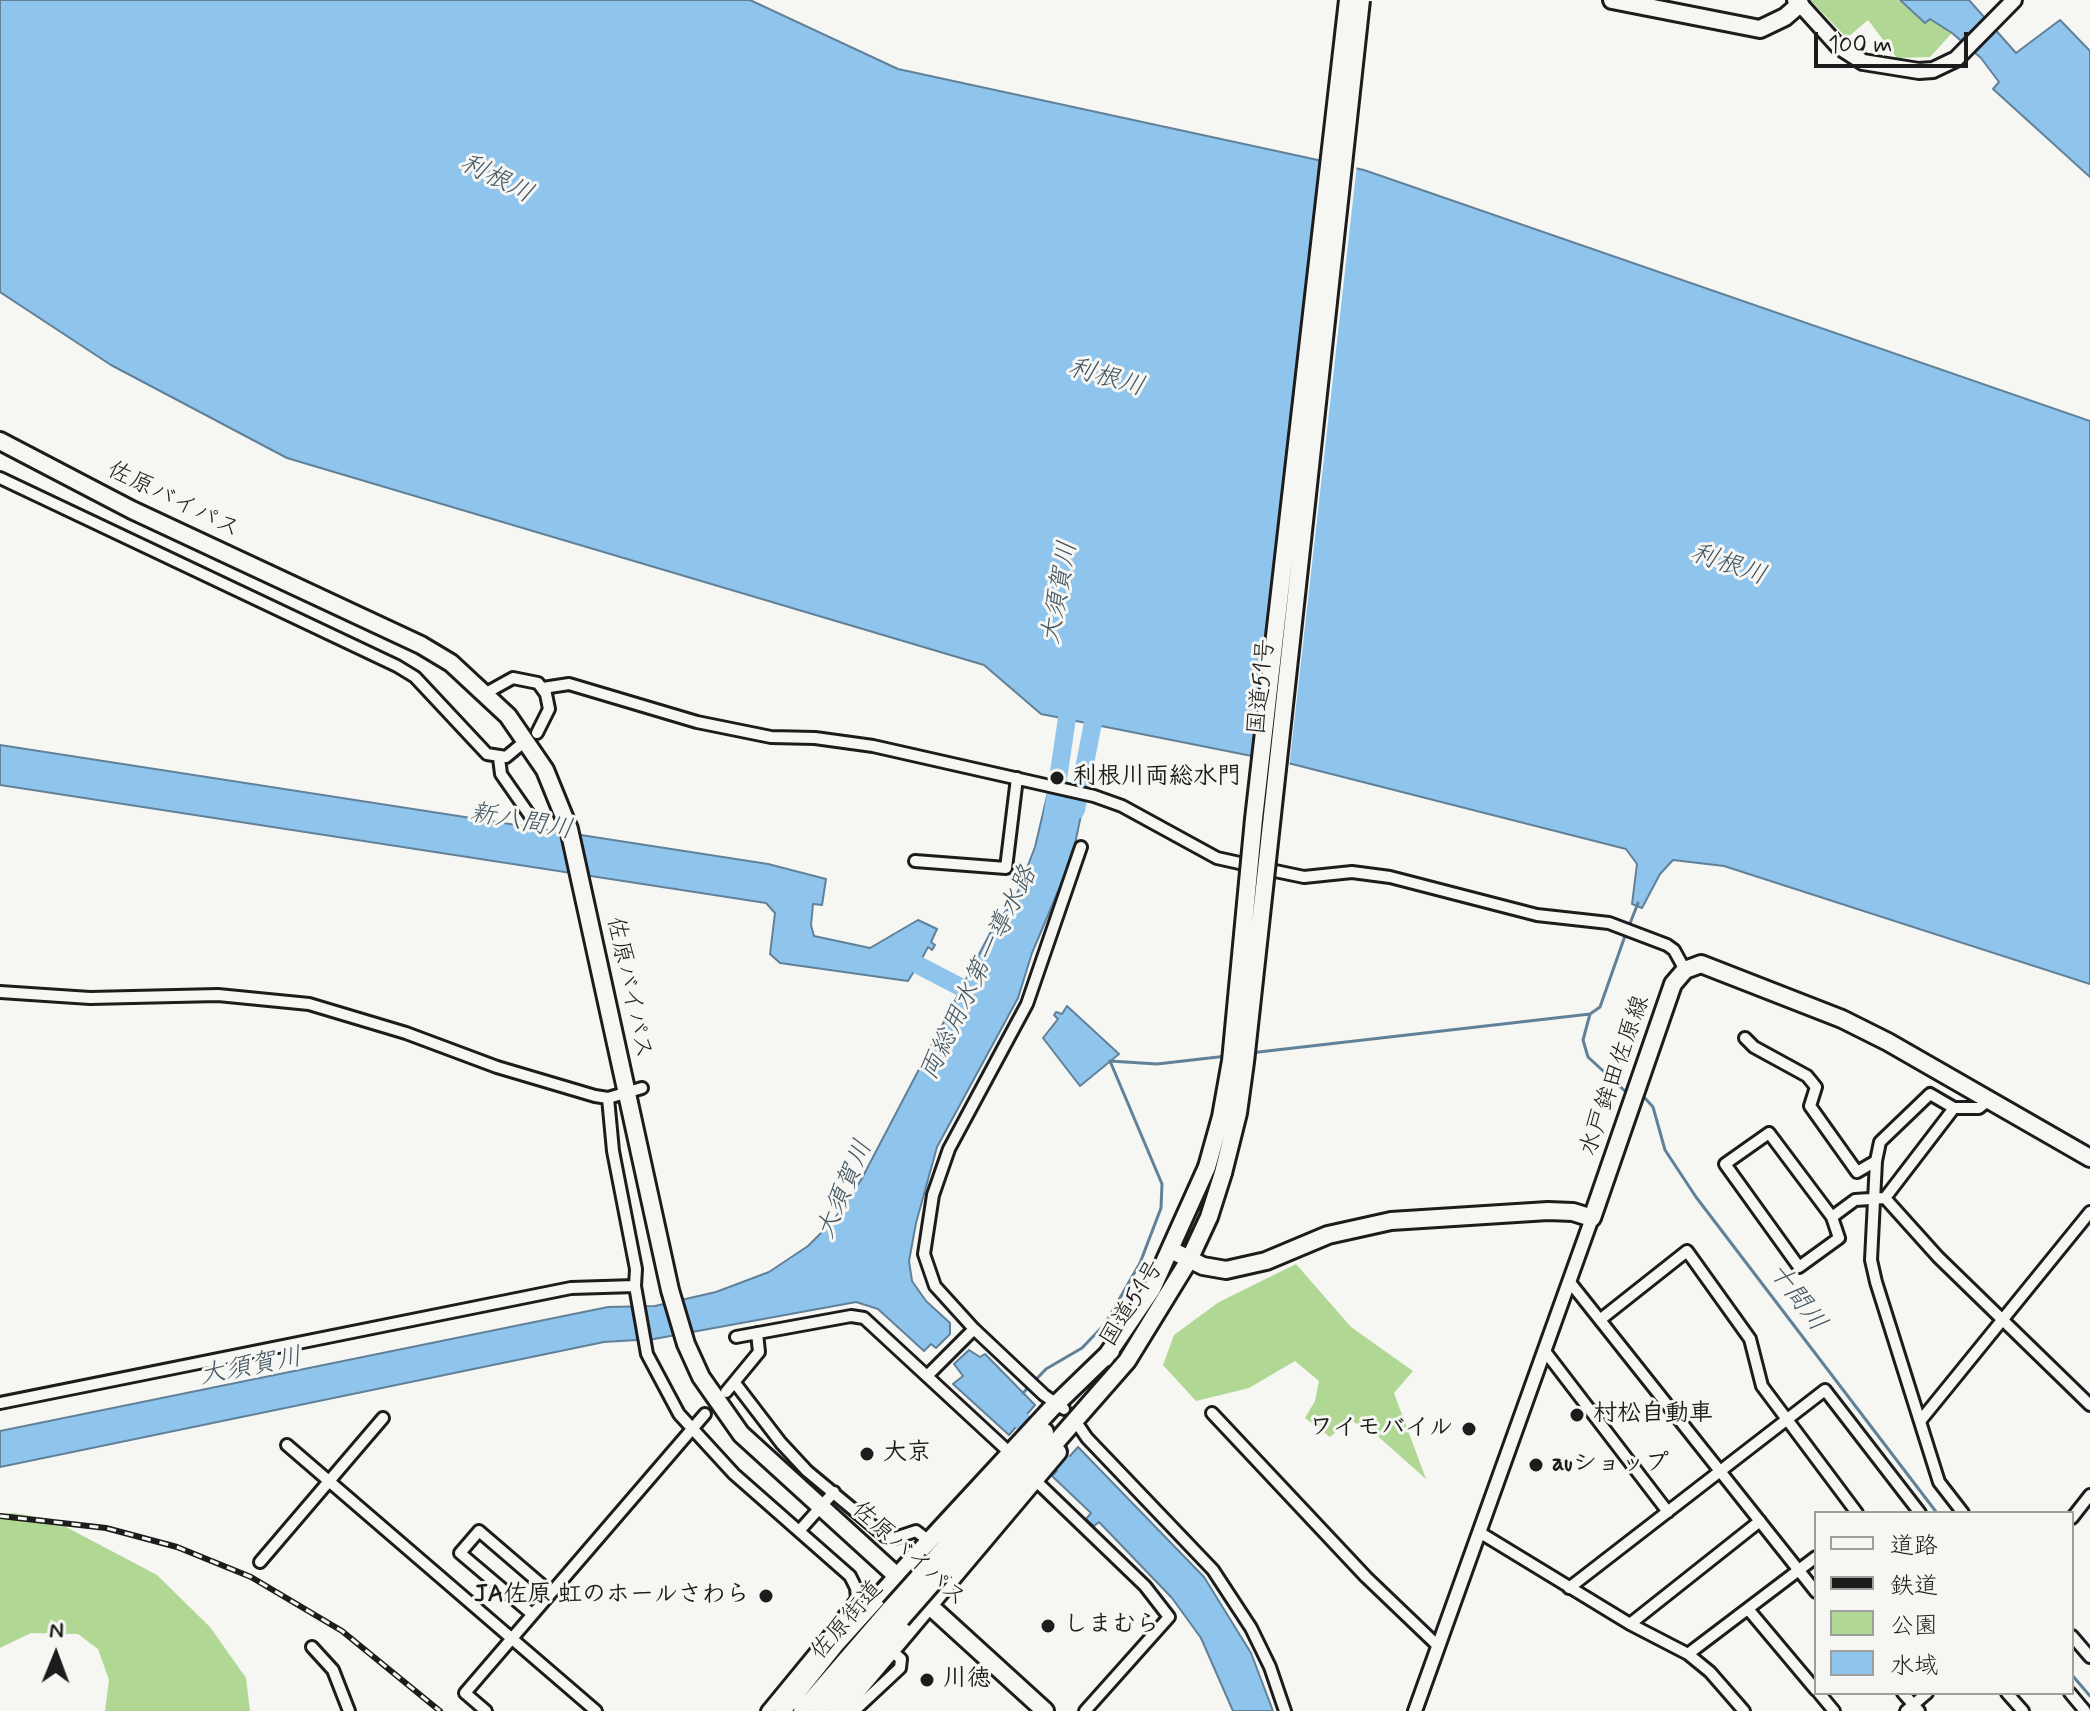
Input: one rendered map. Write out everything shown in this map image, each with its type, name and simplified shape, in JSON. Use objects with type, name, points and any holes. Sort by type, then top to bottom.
[{"type":"main road","name":"国道51号","points":[[1066,1417],[1103,1389],[1150,1327],[1189,1260],[1209,1217],[1231,1061],[1254,819],[1348,0]]},
{"type":"main road","name":"国道51号","points":[[1066,1417],[1135,1318],[1215,1170],[1238,1113],[1361,0]]},
{"type":"main road","points":[[1612,0],[1750,29],[1769,27],[1798,2],[1833,39],[1863,62],[1919,71],[1944,66],[1968,48],[2014,0]]},
{"type":"main road","name":"佐原バイパス","points":[[0,441],[132,510],[421,645],[451,663],[486,693],[518,728],[545,770],[569,829],[634,1091],[670,1290],[686,1344],[712,1396],[733,1425],[1045,1711]]},
{"type":"main road","points":[[1685,970],[1701,964],[1710,966],[1842,1019],[1990,1099],[2090,1158]]},
{"type":"main road","name":"水戸鉾田佐原線","points":[[1592,1218],[1667,1000],[1673,984],[1685,970]]},
{"type":"main road","points":[[1171,1250],[1212,1269],[1241,1268],[1328,1235],[1403,1219],[1557,1211],[1592,1218]]},
{"type":"main road","points":[[840,1711],[930,1608],[1028,1462],[1066,1417]]},
{"type":"main road","points":[[782,1711],[831,1642],[898,1577],[929,1541],[1028,1462],[1066,1417]]},
{"type":"main road","name":"佐原街道","points":[[821,1711],[896,1614],[1028,1462]]},
{"type":"main road","name":"佐原街道","points":[[802,1711],[896,1614]]},
{"type":"street","points":[[0,478],[397,666],[415,677],[487,754],[499,758],[518,747]]},
{"type":"street","points":[[486,693],[513,678],[532,680],[543,688],[549,709],[537,733]]},
{"type":"street","points":[[543,688],[569,684],[697,722],[771,737],[815,738],[873,746],[1088,795],[1122,806],[1223,860],[1304,877],[1352,872],[1390,877],[1537,915],[1609,923],[1667,945],[1674,950],[1685,970]]},
{"type":"street","points":[[499,758],[501,774],[533,820]]},
{"type":"street","points":[[915,861],[1006,868],[1017,778]]},
{"type":"street","points":[[1081,847],[1027,1004],[956,1136],[933,1195],[924,1254],[929,1278],[974,1329],[1087,1438],[1213,1570],[1257,1641],[1285,1711]]},
{"type":"street","points":[[0,992],[90,998],[218,995],[309,1004],[406,1033],[539,1080],[608,1098],[634,1091]]},
{"type":"street","points":[[1745,1038],[1754,1047],[1807,1076],[1816,1087],[1810,1106],[1857,1172],[1876,1161]]},
{"type":"street","points":[[1961,1511],[1939,1482],[1876,1282],[1871,1260],[1879,1198],[1876,1161],[1880,1142],[1930,1094],[1954,1108],[1979,1108],[1990,1099]]},
{"type":"street","points":[[608,1098],[611,1140],[636,1269],[635,1290],[647,1354],[664,1389],[692,1429],[734,1474],[850,1576],[856,1588],[857,1599],[831,1642],[767,1711]]},
{"type":"street","points":[[1832,1217],[1855,1200],[1879,1198],[1954,1108]]},
{"type":"street","points":[[1769,1133],[1832,1217],[1839,1238],[1799,1267],[1725,1164],[1769,1133]]},
{"type":"street","points":[[1879,1198],[2090,1405]]},
{"type":"street","points":[[1921,1420],[2000,1318],[2090,1212]]},
{"type":"street","points":[[1415,1711],[1592,1218]]},
{"type":"street","points":[[1601,1319],[1687,1251],[1750,1339],[1762,1386],[1856,1511]]},
{"type":"street","points":[[1569,1281],[1814,1590]]},
{"type":"street","points":[[0,1403],[571,1288],[635,1290]]},
{"type":"street","points":[[736,1337],[851,1316],[864,1318],[1028,1462],[1145,1586],[1169,1617],[1085,1711]]},
{"type":"street","points":[[927,1376],[974,1329]]},
{"type":"street","points":[[726,1392],[759,1352],[757,1333]]},
{"type":"street","points":[[1544,1350],[1668,1512]]},
{"type":"street","points":[[735,1383],[781,1443],[885,1536],[895,1538],[916,1531],[929,1541]]},
{"type":"street","points":[[1569,1588],[1825,1390],[1918,1511]]},
{"type":"street","points":[[1212,1413],[1366,1577],[1437,1645]]},
{"type":"street","points":[[486,1711],[465,1693],[705,1414]]},
{"type":"street","points":[[260,1562],[383,1418]]},
{"type":"street","points":[[287,1445],[596,1711]]},
{"type":"street","points":[[800,1530],[834,1492]]},
{"type":"street","points":[[2074,1515],[2090,1495]]},
{"type":"street","points":[[1630,1624],[1760,1521]]},
{"type":"street","points":[[532,1614],[460,1553],[479,1531],[550,1592]]},
{"type":"street","points":[[1479,1532],[1630,1624],[1688,1654],[1710,1672],[1744,1711]]},
{"type":"street","points":[[1688,1654],[1814,1559]]},
{"type":"street","points":[[1748,1609],[1814,1687]]},
{"type":"street","points":[[2074,1638],[2090,1657]]},
{"type":"street","points":[[312,1647],[333,1670],[349,1711]]},
{"type":"street","points":[[854,1711],[900,1668],[901,1659],[893,1652]]},
{"type":"street","points":[[1820,1695],[1834,1711]]},
{"type":"street","points":[[2009,1695],[2023,1711]]},
{"type":"street","points":[[2072,1695],[2085,1711]]},
{"type":"green space","points":[[1810,0],[1898,0],[1925,23],[1929,19],[1952,33],[1930,57],[1897,58],[1868,20],[1847,38]]},
{"type":"green space","points":[[1296,1264],[1351,1327],[1413,1371],[1394,1393],[1426,1479],[1373,1432],[1350,1420],[1330,1437],[1305,1418],[1315,1401],[1319,1381],[1295,1361],[1249,1388],[1196,1401],[1163,1365],[1174,1335],[1219,1302]]},
{"type":"green space","points":[[0,1514],[51,1519],[157,1575],[210,1627],[246,1678],[250,1711],[105,1711],[109,1680],[98,1649],[78,1634],[31,1633],[0,1648]]},
{"type":"water","name":"利根川","points":[[0,0],[750,0],[898,69],[1364,170],[2090,421],[2090,984],[1724,866],[1673,860],[1660,874],[1642,908],[1632,904],[1637,864],[1626,849],[1292,764],[1041,714],[984,665],[287,458],[111,365],[0,292]]},
{"type":"water","points":[[1900,0],[1969,0],[2016,53],[2060,20],[2090,51],[2090,177],[1993,89],[1999,82],[1981,58],[1930,19],[1925,23]]},
{"type":"water","points":[[0,745],[768,864],[826,879],[822,905],[813,904],[811,925],[814,936],[870,948],[918,920],[937,929],[931,942],[935,945],[932,950],[928,947],[920,962],[941,972],[937,979],[916,968],[908,981],[780,963],[770,954],[775,913],[766,903],[0,785]]},
{"type":"water","points":[[1048,792],[1084,801],[1072,858],[1032,953],[1018,998],[937,1147],[916,1223],[909,1261],[912,1281],[926,1301],[950,1323],[950,1334],[936,1348],[931,1344],[924,1351],[878,1309],[856,1302],[654,1339],[604,1342],[0,1467],[0,1431],[608,1307],[655,1306],[716,1292],[769,1272],[808,1246],[833,1221],[861,1180],[959,993],[956,990],[960,982],[964,983],[997,920],[1013,904],[1035,847]]},
{"type":"water","points":[[1067,1006],[1119,1054],[1080,1086],[1043,1038],[1058,1019],[1054,1015],[1056,1012],[1062,1014]]},
{"type":"water","points":[[969,1350],[980,1357],[985,1354],[1035,1405],[1009,1435],[953,1384],[963,1376],[954,1364]]},
{"type":"water","points":[[1078,1447],[1204,1577],[1251,1653],[1273,1711],[1233,1711],[1201,1638],[1172,1598],[1099,1522],[1094,1526],[1086,1519],[1091,1513],[1052,1476]]},
{"type":"pier","points":[[1320,156],[1357,164],[1289,768],[1251,760]]},
{"type":"waterway","name":"大須賀川","points":[[1052,819],[1070,698]]},
{"type":"waterway","name":"両総用水第一導水路","points":[[1076,810],[1097,702]]},
{"type":"waterway","points":[[1629,926],[1638,903]]},
{"type":"waterway","points":[[1250,1053],[1590,1014],[1600,1007],[1626,933]]},
{"type":"waterway","name":"新八間川","points":[[918,965],[972,993]]},
{"type":"waterway","name":"十間川","points":[[1590,1014],[1583,1040],[1588,1057],[1626,1092]]},
{"type":"waterway","points":[[1023,1393],[1046,1369],[1082,1348],[1105,1324],[1140,1263],[1161,1208],[1162,1184],[1110,1061],[1157,1064],[1227,1056]]},
{"type":"waterway","name":"十間川","points":[[1643,1096],[1653,1107],[1665,1150],[1696,1197],[1935,1511]]},
{"type":"waterway","name":"両総用水第一導水路","points":[[1004,1403],[1079,1479]]},
{"type":"waterway","name":"十間川","points":[[2074,1677],[2090,1696]]},
{"type":"railway","points":[[0,1516],[106,1528],[177,1547],[251,1577],[342,1631],[440,1711]]},
{"type":"place","name":"利根川両総水門","points":[[1057,778]]},
{"type":"place","name":"村松自動車","points":[[1577,1415]]},
{"type":"place","name":"ワイモバイル","points":[[1469,1429]]},
{"type":"place","name":"大京","points":[[867,1454]]},
{"type":"place","name":"auショップ","points":[[1536,1465]]},
{"type":"place","name":"JA佐原 虹のホールさわら","points":[[766,1596]]},
{"type":"place","name":"しまむら","points":[[1048,1626]]},
{"type":"place","name":"川徳","points":[[927,1680]]}]
